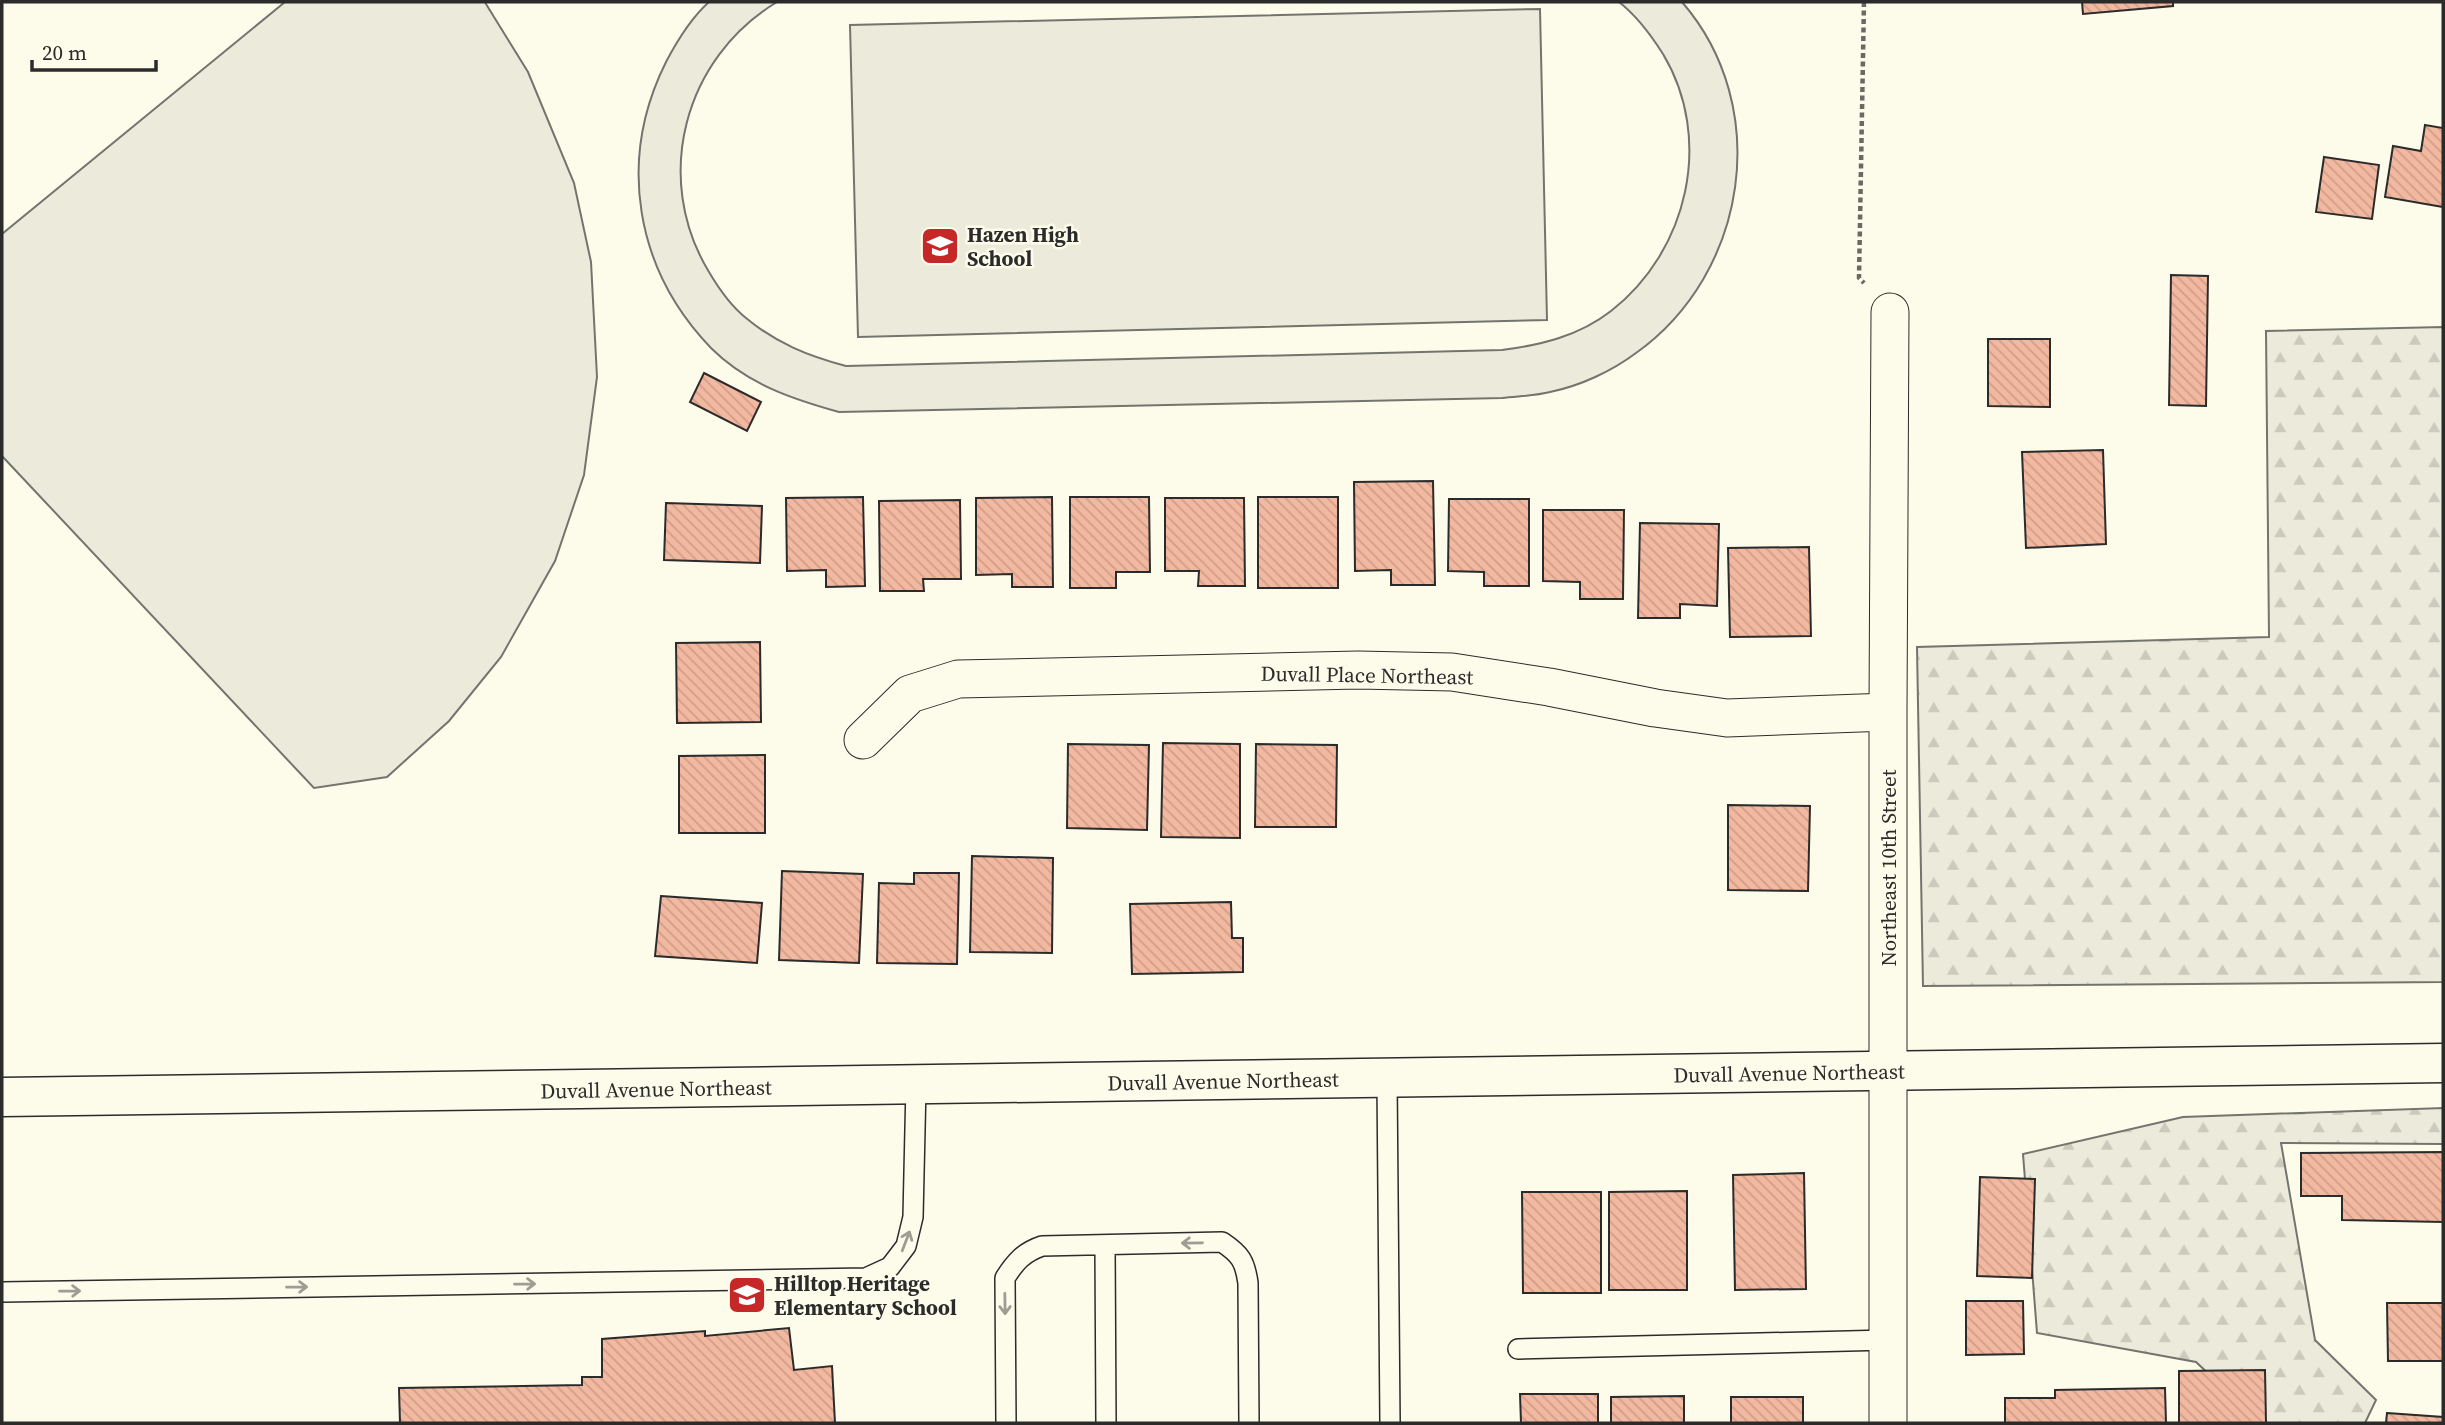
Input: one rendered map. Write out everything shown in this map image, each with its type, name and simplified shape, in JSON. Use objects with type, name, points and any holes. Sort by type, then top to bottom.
[{"type":"main road","name":"Duvall Avenue Northeast","points":[[2,1097],[2443,1063]]},
{"type":"street","name":"Northeast 10th Street","points":[[1888,1423],[1891,312]]},
{"type":"street","name":"Duvall Place Northeast","points":[[863,740],[910,694],[958,679],[1358,670],[1452,672],[1727,718],[1888,712]]},
{"type":"lane","points":[[1387,1079],[1390,1423]]},
{"type":"lane","points":[[2,1292],[866,1278],[890,1268],[906,1245],[913,1217],[916,1085]]},
{"type":"lane","points":[[1006,1423],[1005,1278],[1015,1262],[1027,1251],[1042,1245],[1222,1242],[1238,1252],[1248,1283],[1249,1423]]},
{"type":"lane","points":[[1105,1245],[1106,1423]]},
{"type":"lane","points":[[1518,1349],[1888,1340]]},
{"type":"path","points":[[1864,2],[1859,278],[1891,312]]},
{"type":"green space","points":[[285,2],[485,2],[528,72],[574,183],[591,262],[597,377],[584,475],[555,561],[501,657],[449,721],[387,777],[314,788],[2,456],[2,234]]},
{"type":"green space","points":[[709,2],[777,2],[745,26],[719,55],[700,87],[687,123],[681,160],[682,198],[692,236],[717,285],[730,303],[746,318],[793,348],[846,366],[1502,350],[1545,342],[1586,327],[1611,311],[1637,286],[1659,257],[1675,226],[1685,192],[1689,157],[1687,122],[1679,87],[1654,40],[1619,2],[1682,2],[1711,44],[1729,90],[1737,138],[1735,187],[1724,234],[1703,279],[1674,319],[1617,366],[1584,382],[1561,389],[1502,398],[839,412],[771,389],[725,361],[685,317],[665,284],[650,249],[642,212],[639,175],[642,137],[651,99],[675,46],[696,15]]},
{"type":"green space","points":[[1540,9],[1547,320],[858,337],[850,25]]},
{"type":"green space","points":[[2443,327],[2443,982],[1923,986],[1917,647],[2269,637],[2266,331]]},
{"type":"green space","points":[[2443,1108],[2443,1144],[2281,1143],[2315,1340],[2376,1400],[2365,1423],[2261,1423],[2196,1362],[2037,1333],[2023,1154],[2183,1117]]},
{"type":"building","points":[[2082,2],[2173,2],[2173,6],[2083,14]]},
{"type":"building","points":[[2425,125],[2443,128],[2443,207],[2385,197],[2393,146],[2421,151]]},
{"type":"building","points":[[2324,157],[2379,165],[2372,219],[2316,212]]},
{"type":"building","points":[[2171,275],[2208,276],[2206,406],[2169,405]]},
{"type":"building","points":[[1988,339],[2050,339],[2050,407],[1988,406]]},
{"type":"building","points":[[704,373],[761,402],[747,431],[690,402]]},
{"type":"building","points":[[2103,450],[2106,544],[2026,548],[2022,452]]},
{"type":"building","points":[[1433,481],[1435,585],[1391,585],[1391,570],[1355,571],[1354,482]]},
{"type":"building","points":[[863,497],[865,586],[826,587],[826,570],[787,571],[786,498]]},
{"type":"building","points":[[1052,497],[1053,587],[1012,587],[1012,574],[976,575],[976,498]]},
{"type":"building","points":[[1070,497],[1149,497],[1150,572],[1116,572],[1116,588],[1070,588]]},
{"type":"building","points":[[1258,497],[1338,497],[1338,588],[1258,588]]},
{"type":"building","points":[[1165,498],[1244,498],[1245,586],[1198,586],[1199,571],[1165,571]]},
{"type":"building","points":[[1449,499],[1529,499],[1529,586],[1484,586],[1484,572],[1448,571]]},
{"type":"building","points":[[960,500],[961,579],[923,579],[924,591],[880,591],[879,501]]},
{"type":"building","points":[[666,503],[762,506],[760,563],[664,560]]},
{"type":"building","points":[[1543,510],[1624,510],[1623,599],[1580,599],[1580,582],[1543,581]]},
{"type":"building","points":[[1640,523],[1719,524],[1717,606],[1680,604],[1680,618],[1638,618]]},
{"type":"building","points":[[1809,547],[1811,636],[1730,637],[1728,548]]},
{"type":"building","points":[[760,642],[761,722],[677,723],[676,643]]},
{"type":"building","points":[[1163,743],[1240,744],[1240,838],[1161,837]]},
{"type":"building","points":[[1068,744],[1149,745],[1147,830],[1067,828]]},
{"type":"building","points":[[1256,744],[1337,745],[1336,827],[1255,827]]},
{"type":"building","points":[[765,755],[765,833],[679,833],[679,756]]},
{"type":"building","points":[[1728,805],[1810,806],[1808,891],[1728,890]]},
{"type":"building","points":[[972,856],[1053,858],[1052,953],[970,952]]},
{"type":"building","points":[[782,871],[863,874],[859,963],[779,960]]},
{"type":"building","points":[[914,873],[959,873],[957,964],[877,963],[879,883],[914,884]]},
{"type":"building","points":[[661,896],[762,903],[757,963],[655,956]]},
{"type":"building","points":[[1231,902],[1232,938],[1243,938],[1243,972],[1132,974],[1130,904]]},
{"type":"building","points":[[2443,1152],[2443,1222],[2342,1220],[2342,1196],[2301,1196],[2301,1153]]},
{"type":"building","points":[[1804,1173],[1806,1289],[1735,1290],[1733,1175]]},
{"type":"building","points":[[1980,1177],[2035,1179],[2032,1278],[1977,1276]]},
{"type":"building","points":[[1687,1191],[1687,1290],[1609,1290],[1609,1192]]},
{"type":"building","points":[[1522,1192],[1601,1192],[1601,1293],[1523,1293]]},
{"type":"building","points":[[1966,1301],[2023,1301],[2024,1354],[1966,1355]]},
{"type":"building","points":[[2387,1303],[2443,1303],[2443,1361],[2388,1361]]},
{"type":"building","points":[[789,1328],[794,1370],[832,1366],[835,1423],[400,1423],[399,1388],[582,1385],[582,1377],[602,1377],[602,1339],[705,1331],[705,1336]]},
{"type":"building","points":[[2265,1370],[2266,1423],[2179,1423],[2179,1371]]},
{"type":"building","points":[[2165,1388],[2166,1423],[2005,1423],[2005,1398],[2055,1398],[2055,1390]]},
{"type":"building","points":[[1520,1394],[1598,1394],[1598,1423],[1521,1423]]},
{"type":"building","points":[[1684,1396],[1684,1423],[1611,1423],[1611,1397]]},
{"type":"building","points":[[1731,1397],[1803,1397],[1803,1423],[1731,1423]]},
{"type":"building","points":[[2387,1413],[2443,1417],[2443,1423],[2386,1423]]},
{"type":"place","name":"Hazen High School","points":[[940,246]]},
{"type":"place","name":"Hilltop Heritage Elementary School","points":[[747,1295]]}]
